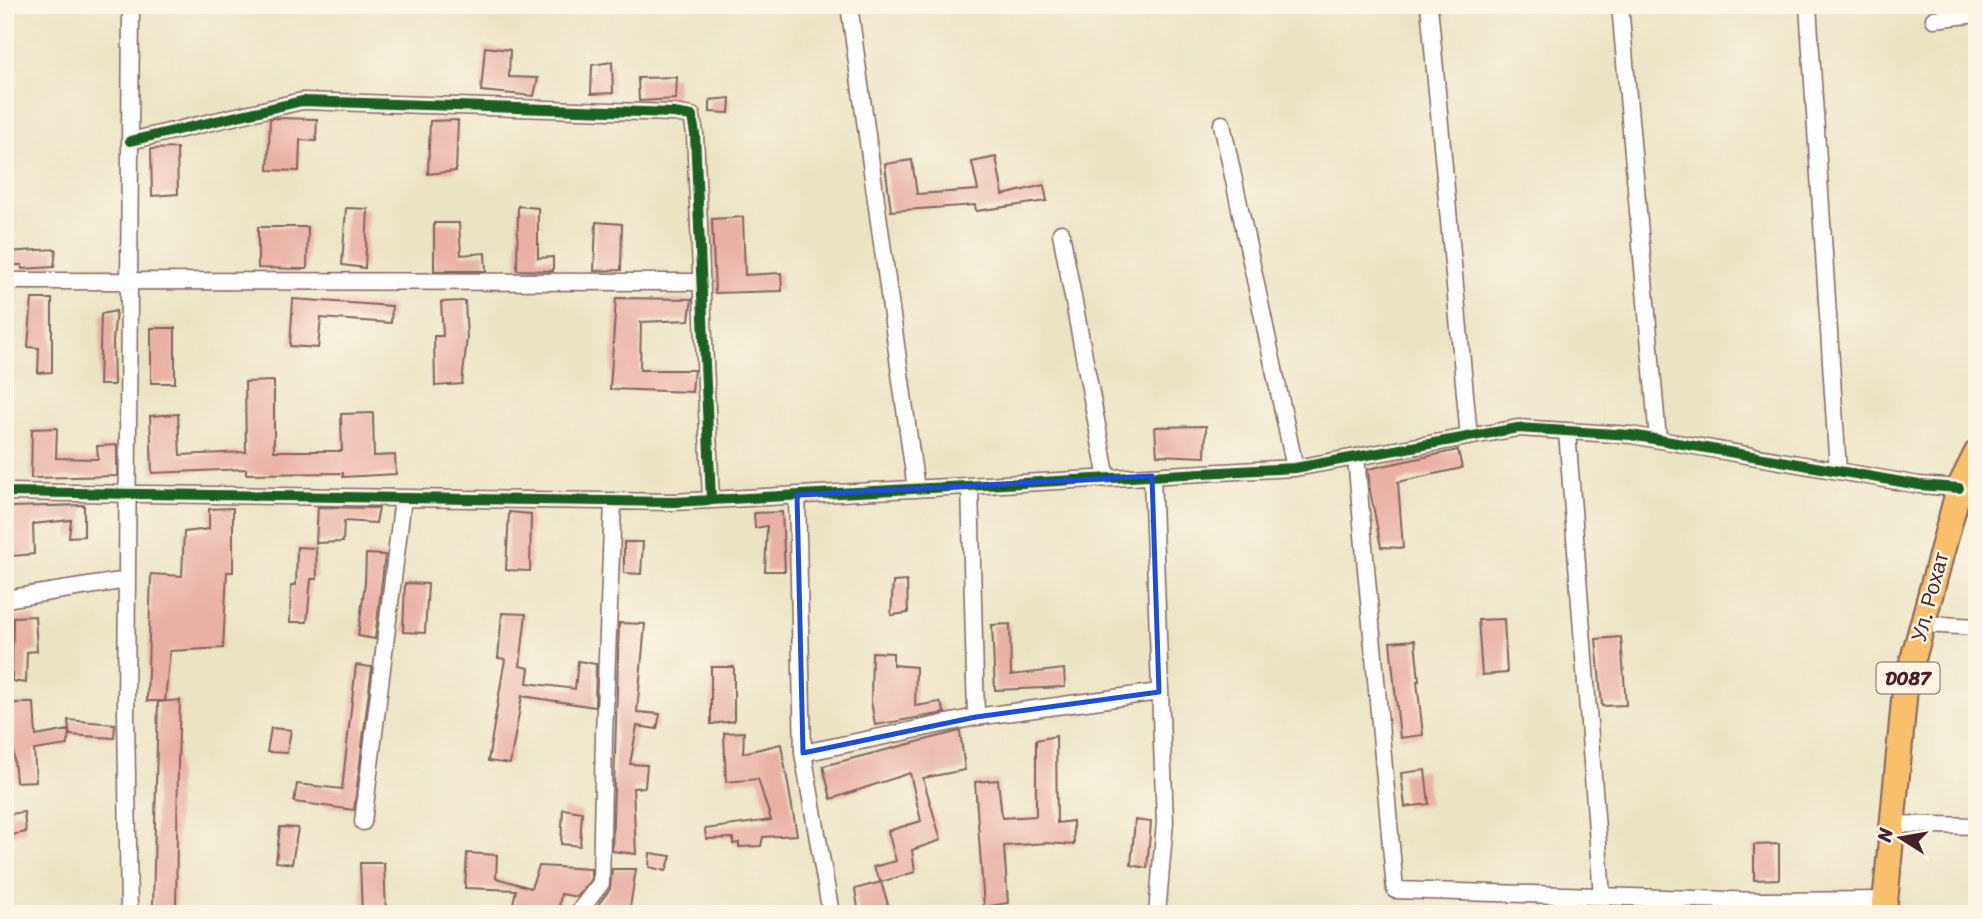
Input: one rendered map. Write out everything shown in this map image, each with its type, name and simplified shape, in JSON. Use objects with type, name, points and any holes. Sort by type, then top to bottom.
[{"type":"main road","name":"Ул. Рохат","points":[[1884,907],[1905,690],[1959,488],[1977,452]]},
{"type":"street","points":[[129,914],[127,580],[131,5]]},
{"type":"street","points":[[849,5],[916,489]]},
{"type":"street","points":[[1429,5],[1469,437]]},
{"type":"street","points":[[1620,5],[1658,439]]},
{"type":"street","points":[[1808,5],[1838,471]]},
{"type":"street","points":[[1934,19],[1977,14]]},
{"type":"street","points":[[130,141],[302,102],[660,112],[692,116],[695,134],[711,500]]},
{"type":"street","points":[[1222,124],[1296,468]]},
{"type":"street","points":[[1062,233],[1107,478]]},
{"type":"street","points":[[5,281],[702,282]]},
{"type":"street","points":[[5,492],[613,501],[711,500],[1296,468],[1518,428],[1631,435],[1919,485],[1959,488]]},
{"type":"street","points":[[1567,431],[1602,896]]},
{"type":"street","points":[[1356,457],[1395,890],[1884,907]]},
{"type":"street","points":[[1152,476],[1165,822],[1157,914]]},
{"type":"street","points":[[970,486],[976,717]]},
{"type":"street","points":[[797,495],[803,753],[831,914]]},
{"type":"street","points":[[363,822],[403,498]]},
{"type":"street","points":[[577,914],[601,883],[613,501]]},
{"type":"street","points":[[5,599],[127,580]]},
{"type":"street","points":[[1923,624],[1977,627]]},
{"type":"street","points":[[803,753],[976,717],[1159,692]]},
{"type":"street","points":[[1891,824],[1977,825]]},
{"type":"highlighted area","points":[[1152,476],[1159,692],[976,717],[803,753],[797,495]]},
{"type":"building","points":[[485,47],[510,50],[509,77],[538,78],[534,96],[481,91]]},
{"type":"building","points":[[612,62],[613,93],[591,94],[592,65]]},
{"type":"building","points":[[677,77],[676,99],[639,101],[638,78]]},
{"type":"building","points":[[730,98],[729,113],[710,112],[710,100]]},
{"type":"building","points":[[270,119],[317,119],[316,141],[300,140],[299,171],[268,170]]},
{"type":"building","points":[[458,120],[456,171],[428,174],[430,121]]},
{"type":"building","points":[[177,148],[178,194],[152,196],[151,149]]},
{"type":"building","points":[[996,157],[1003,195],[1044,185],[1047,201],[976,211],[975,205],[891,211],[885,164],[912,160],[917,194],[978,190],[972,162]]},
{"type":"building","points":[[518,206],[538,208],[538,258],[553,257],[553,271],[517,270]]},
{"type":"building","points":[[346,208],[368,209],[365,268],[342,265]]},
{"type":"building","points":[[743,217],[745,275],[781,273],[782,291],[715,293],[712,219]]},
{"type":"building","points":[[596,222],[622,224],[621,270],[594,271]]},
{"type":"building","points":[[434,223],[459,223],[461,255],[485,253],[486,271],[434,271]]},
{"type":"building","points":[[258,227],[308,227],[307,269],[258,268]]},
{"type":"building","points":[[56,249],[54,267],[22,269],[22,265],[5,265],[5,252]]},
{"type":"building","points":[[616,298],[692,299],[689,320],[641,322],[640,370],[694,370],[692,392],[610,389]]},
{"type":"building","points":[[32,299],[52,299],[52,372],[38,373],[39,348],[28,347]]},
{"type":"building","points":[[293,299],[392,306],[391,323],[321,318],[318,348],[290,346]]},
{"type":"building","points":[[465,301],[467,338],[462,384],[435,386],[434,336],[443,336],[441,302]]},
{"type":"building","points":[[116,311],[113,341],[114,385],[99,385],[101,314]]},
{"type":"building","points":[[151,328],[175,328],[175,383],[151,383]]},
{"type":"building","points":[[274,381],[274,451],[342,451],[341,414],[373,413],[374,456],[395,455],[396,474],[343,477],[343,473],[246,474],[246,469],[152,473],[150,416],[178,414],[180,455],[246,452],[245,382]]},
{"type":"building","points":[[1206,426],[1205,457],[1157,455],[1155,427]]},
{"type":"building","points":[[57,428],[56,458],[98,459],[97,446],[117,445],[117,476],[31,478],[32,429]]},
{"type":"building","points":[[1458,450],[1462,468],[1398,482],[1403,548],[1381,547],[1368,469]]},
{"type":"building","points":[[84,505],[84,536],[69,537],[71,520],[33,524],[34,554],[12,556],[10,507]]},
{"type":"building","points":[[318,507],[379,508],[376,523],[344,521],[343,542],[316,543]]},
{"type":"building","points":[[233,508],[233,572],[227,572],[223,648],[170,651],[165,701],[147,701],[151,574],[182,576],[184,532],[209,529],[209,509]]},
{"type":"building","points":[[509,512],[531,514],[530,571],[506,570]]},
{"type":"building","points":[[782,512],[785,571],[765,571],[767,526],[755,528],[754,513]]},
{"type":"building","points":[[624,542],[643,542],[641,574],[624,573]]},
{"type":"building","points":[[297,547],[316,548],[317,579],[311,579],[307,622],[290,622],[291,585],[296,585]]},
{"type":"building","points":[[366,554],[385,555],[375,639],[358,636]]},
{"type":"building","points":[[907,581],[908,613],[891,615],[893,582]]},
{"type":"building","points":[[405,583],[428,584],[425,633],[403,632]]},
{"type":"building","points":[[502,613],[526,614],[520,666],[529,668],[527,683],[575,689],[578,661],[596,664],[595,707],[522,696],[510,764],[488,761],[505,659],[498,658]]},
{"type":"building","points":[[35,616],[37,651],[27,652],[26,683],[12,681],[13,617]]},
{"type":"building","points":[[1504,619],[1507,673],[1482,675],[1478,620]]},
{"type":"building","points":[[619,623],[645,624],[637,712],[660,714],[657,729],[637,726],[630,764],[647,765],[645,787],[633,788],[636,854],[612,851]]},
{"type":"building","points":[[1010,624],[1011,675],[1064,669],[1065,687],[995,690],[992,625]]},
{"type":"building","points":[[1621,637],[1626,705],[1602,706],[1596,639]]},
{"type":"building","points":[[1415,640],[1423,735],[1400,738],[1390,642]]},
{"type":"building","points":[[872,652],[893,653],[893,665],[916,667],[915,706],[940,702],[945,713],[875,725],[871,701]]},
{"type":"building","points":[[356,665],[372,667],[354,810],[294,802],[297,784],[342,789]]},
{"type":"building","points":[[711,667],[734,667],[734,721],[711,724]]},
{"type":"building","points":[[180,700],[176,910],[153,907],[158,702]]},
{"type":"building","points":[[14,703],[34,703],[36,736],[69,730],[68,745],[34,750],[36,781],[16,782],[12,738]]},
{"type":"building","points":[[68,720],[115,724],[114,738],[70,735]]},
{"type":"building","points":[[271,728],[291,730],[287,753],[267,752]]},
{"type":"building","points":[[960,731],[965,770],[923,778],[941,840],[912,850],[915,872],[881,882],[873,867],[896,861],[888,831],[921,821],[910,773],[831,799],[823,766]]},
{"type":"building","points":[[744,732],[743,753],[781,744],[797,835],[763,837],[761,846],[739,847],[739,843],[733,844],[733,838],[706,839],[705,829],[771,820],[758,779],[726,782],[724,733]]},
{"type":"building","points":[[1056,736],[1057,823],[1073,821],[1074,845],[1047,843],[1004,846],[1008,903],[984,907],[975,782],[998,780],[1002,818],[1036,816],[1036,740]]},
{"type":"building","points":[[1425,770],[1429,804],[1405,807],[1401,773]]},
{"type":"building","points":[[563,809],[582,812],[580,846],[561,844]]},
{"type":"building","points":[[24,812],[26,832],[12,835],[10,814]]},
{"type":"building","points":[[1135,820],[1151,822],[1147,868],[1131,865]]},
{"type":"building","points":[[280,827],[298,828],[292,864],[276,862]]},
{"type":"building","points":[[1779,844],[1779,879],[1754,880],[1754,845]]},
{"type":"building","points":[[467,853],[497,855],[496,878],[531,888],[539,866],[591,869],[591,879],[577,897],[561,894],[558,914],[519,914],[511,912],[516,890],[465,888]]},
{"type":"building","points":[[650,853],[671,856],[666,871],[649,867]]},
{"type":"building","points":[[360,863],[384,863],[386,912],[362,914]]},
{"type":"building","points":[[612,869],[636,869],[629,914],[591,914],[610,889]]},
{"type":"building","points":[[881,882],[891,914],[859,914],[855,889]]},
{"type":"cycle path","points":[[130,141],[302,101],[674,113],[692,116],[695,134],[711,500]]},
{"type":"cycle path","points":[[5,492],[674,502],[1295,468],[1518,428],[1631,435],[1919,485],[1959,488]]}]
